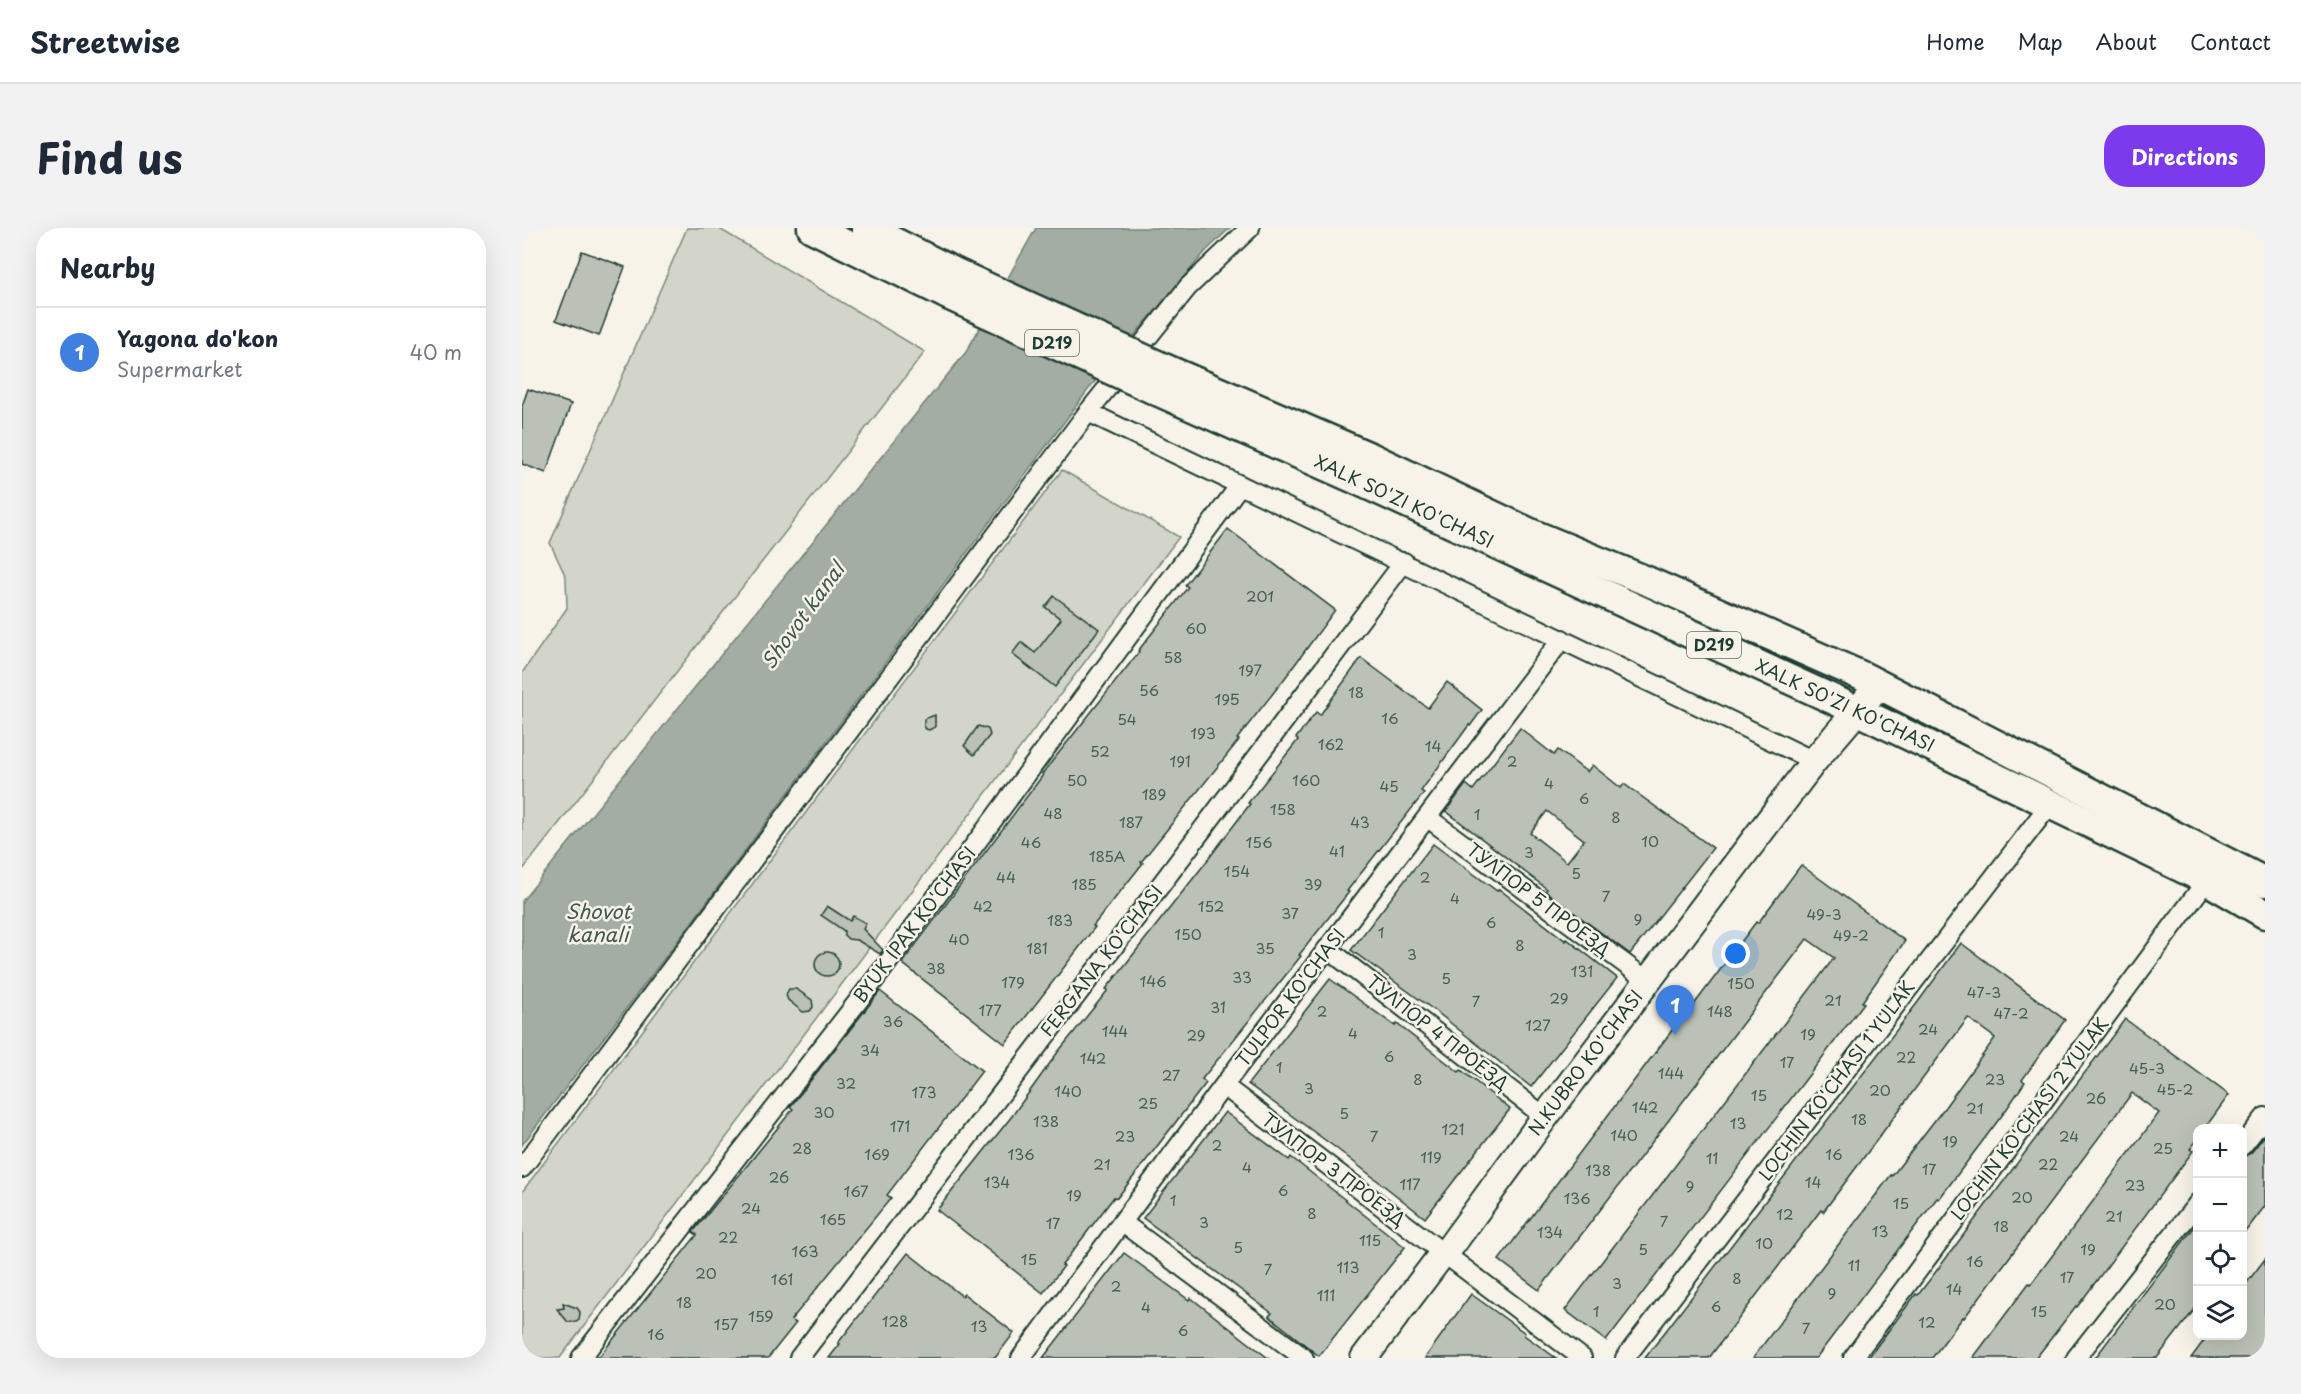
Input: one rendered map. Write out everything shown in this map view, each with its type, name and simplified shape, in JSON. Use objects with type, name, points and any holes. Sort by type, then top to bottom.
[{"type":"main road","name":"D219","points":[[812,228],[954,285],[1161,380]]},
{"type":"main road","name":"D219","points":[[866,228],[954,285]]},
{"type":"main road","name":"XALK SO'ZI KO'CHASI","points":[[1161,380],[1370,457],[1530,532],[1647,581],[1878,685],[2265,882]]},
{"type":"main road","name":"XALK SO'ZI KO'CHASI","points":[[1161,380],[1355,479],[1856,710],[2207,880],[2265,914]]},
{"type":"street","points":[[522,1168],[1089,412],[1188,287],[1250,228]]},
{"type":"street","points":[[1089,412],[1814,761]]},
{"type":"street","name":"BYUK IPAK KO'CHASI","points":[[580,1358],[884,969],[1240,485]]},
{"type":"street","name":"FERGANA KO'CHASI","points":[[799,1358],[1136,919],[1404,562]]},
{"type":"street","name":"TULPOR KO'CHASI","points":[[1020,1358],[1562,639]]},
{"type":"street","name":"N.KUBRO KO'CHASI","points":[[1364,1358],[1814,761],[1878,685]]},
{"type":"street","name":"LOCHIN KO'CHASI 1 YULAK","points":[[1625,1358],[2050,804]]},
{"type":"street","name":"ТУЛПОР 5 ПРОЕЗД","points":[[1428,818],[1647,981]]},
{"type":"street","name":"LOCHIN KO'CHASI 2 YULAK","points":[[1853,1358],[2207,880]]},
{"type":"street","name":"ТУЛПОР 4 ПРОЕЗД","points":[[1328,950],[1545,1117]]},
{"type":"street","name":"ТУЛПОР 3 ПРОЕЗД","points":[[1224,1086],[1582,1358]]},
{"type":"street","points":[[2247,1140],[2265,1117]]},
{"type":"street","points":[[2076,1358],[2193,1209]]},
{"type":"street","points":[[1123,1223],[1304,1358]]},
{"type":"shaded area","points":[[687,228],[718,228],[925,352],[522,871],[522,673],[567,608],[566,577],[550,543]]},
{"type":"shaded area","points":[[1062,470],[1179,537],[560,1358],[522,1358],[522,1192]]},
{"type":"water","name":"Shovot kanali","points":[[1036,228],[1230,228],[1206,251],[1091,386],[692,922],[522,1145],[522,901],[966,352]]},
{"type":"building","points":[[582,251],[625,267],[599,336],[556,320]]},
{"type":"building","points":[[528,389],[571,404],[546,473],[522,464],[522,406]]},
{"type":"building","points":[[1228,529],[1335,610],[1237,739],[1239,740],[1141,862],[1143,863],[1005,1044],[902,963],[1042,774],[1188,587],[1185,585]]},
{"type":"building","points":[[1054,596],[1099,629],[1055,687],[1012,654],[1021,642],[1035,653],[1061,619],[1045,607]]},
{"type":"building","points":[[1361,658],[1428,708],[1447,682],[1482,710],[1421,791],[1424,793],[1347,891],[1349,892],[1299,955],[1301,956],[1202,1079],[1206,1083],[1117,1198],[1114,1197],[1043,1293],[937,1210],[1012,1116],[1058,1052],[1108,990],[1106,989],[1203,866],[1250,804],[1248,803],[1298,740],[1296,738],[1316,712],[1320,715]]},
{"type":"building","points":[[935,715],[935,727],[926,729],[924,719]]},
{"type":"building","points":[[978,726],[988,729],[990,735],[974,755],[964,746]]},
{"type":"building","points":[[1520,728],[1554,755],[1558,750],[1587,772],[1592,765],[1621,788],[1624,784],[1713,848],[1630,954],[1545,891],[1547,889],[1446,811],[1466,784],[1473,790]],"holes":[[[1547,811],[1584,840],[1567,862],[1530,833]]]},
{"type":"building","points":[[1433,844],[1497,891],[1499,889],[1617,978],[1531,1087],[1438,1013],[1351,950]]},
{"type":"building","points":[[1801,865],[1905,941],[1862,1002],[1864,1003],[1606,1341],[1565,1310],[1834,958],[1807,939],[1539,1290],[1499,1260],[1682,1017],[1684,1018]]},
{"type":"building","points":[[827,906],[850,921],[853,916],[866,923],[863,929],[883,950],[880,954],[857,940],[848,939],[844,931],[821,915]]},
{"type":"building","points":[[1961,943],[2065,1020],[2022,1080],[2025,1082],[2006,1110],[1939,1199],[1937,1198],[1816,1358],[1753,1358],[1995,1038],[1968,1018],[1823,1212],[1821,1210],[1709,1358],[1645,1358],[1918,1002]]},
{"type":"building","points":[[827,952],[836,955],[839,964],[836,973],[827,976],[818,973],[815,964],[818,955]]},
{"type":"building","points":[[1330,979],[1395,1026],[1397,1024],[1459,1072],[1461,1070],[1510,1109],[1425,1218],[1336,1148],[1248,1084]]},
{"type":"building","points":[[789,989],[796,989],[812,1000],[813,1007],[810,1011],[803,1012],[788,1000],[786,995]]},
{"type":"building","points":[[880,991],[982,1071],[887,1195],[891,1198],[791,1320],[796,1323],[768,1358],[598,1358],[697,1235],[693,1232],[793,1109],[790,1107]]},
{"type":"building","points":[[2125,1019],[2229,1095],[2208,1124],[2193,1124],[2193,1145],[2190,1149],[2193,1151],[2077,1307],[2036,1358],[1973,1358],[2159,1113],[2132,1093],[1932,1358],[1868,1358],[1944,1261]]},
{"type":"building","points":[[1225,1112],[1289,1160],[1291,1157],[1405,1247],[1319,1356],[1269,1316],[1272,1313],[1143,1218]]},
{"type":"building","points":[[2265,1135],[2265,1206],[2247,1229],[2247,1155]]},
{"type":"building","points":[[2193,1229],[2193,1311],[2157,1358],[2095,1358]]},
{"type":"building","points":[[908,1253],[1014,1333],[995,1358],[829,1358],[840,1344],[838,1343]]},
{"type":"building","points":[[1124,1253],[1189,1300],[1191,1298],[1268,1358],[1043,1358]]},
{"type":"building","points":[[2265,1259],[2265,1344],[2254,1358],[2191,1358],[2204,1340],[2247,1340],[2247,1282]]},
{"type":"building","points":[[1471,1294],[1525,1333],[1524,1335],[1556,1358],[1425,1358]]},
{"type":"building","points":[[563,1303],[577,1308],[580,1312],[579,1320],[568,1322],[557,1309],[564,1308]]},
{"type":"place","name":"Yagona do'kon","points":[[1675,1035]]},
{"type":"water label","name":"Shovot kanal","points":[[803,616]]}]
